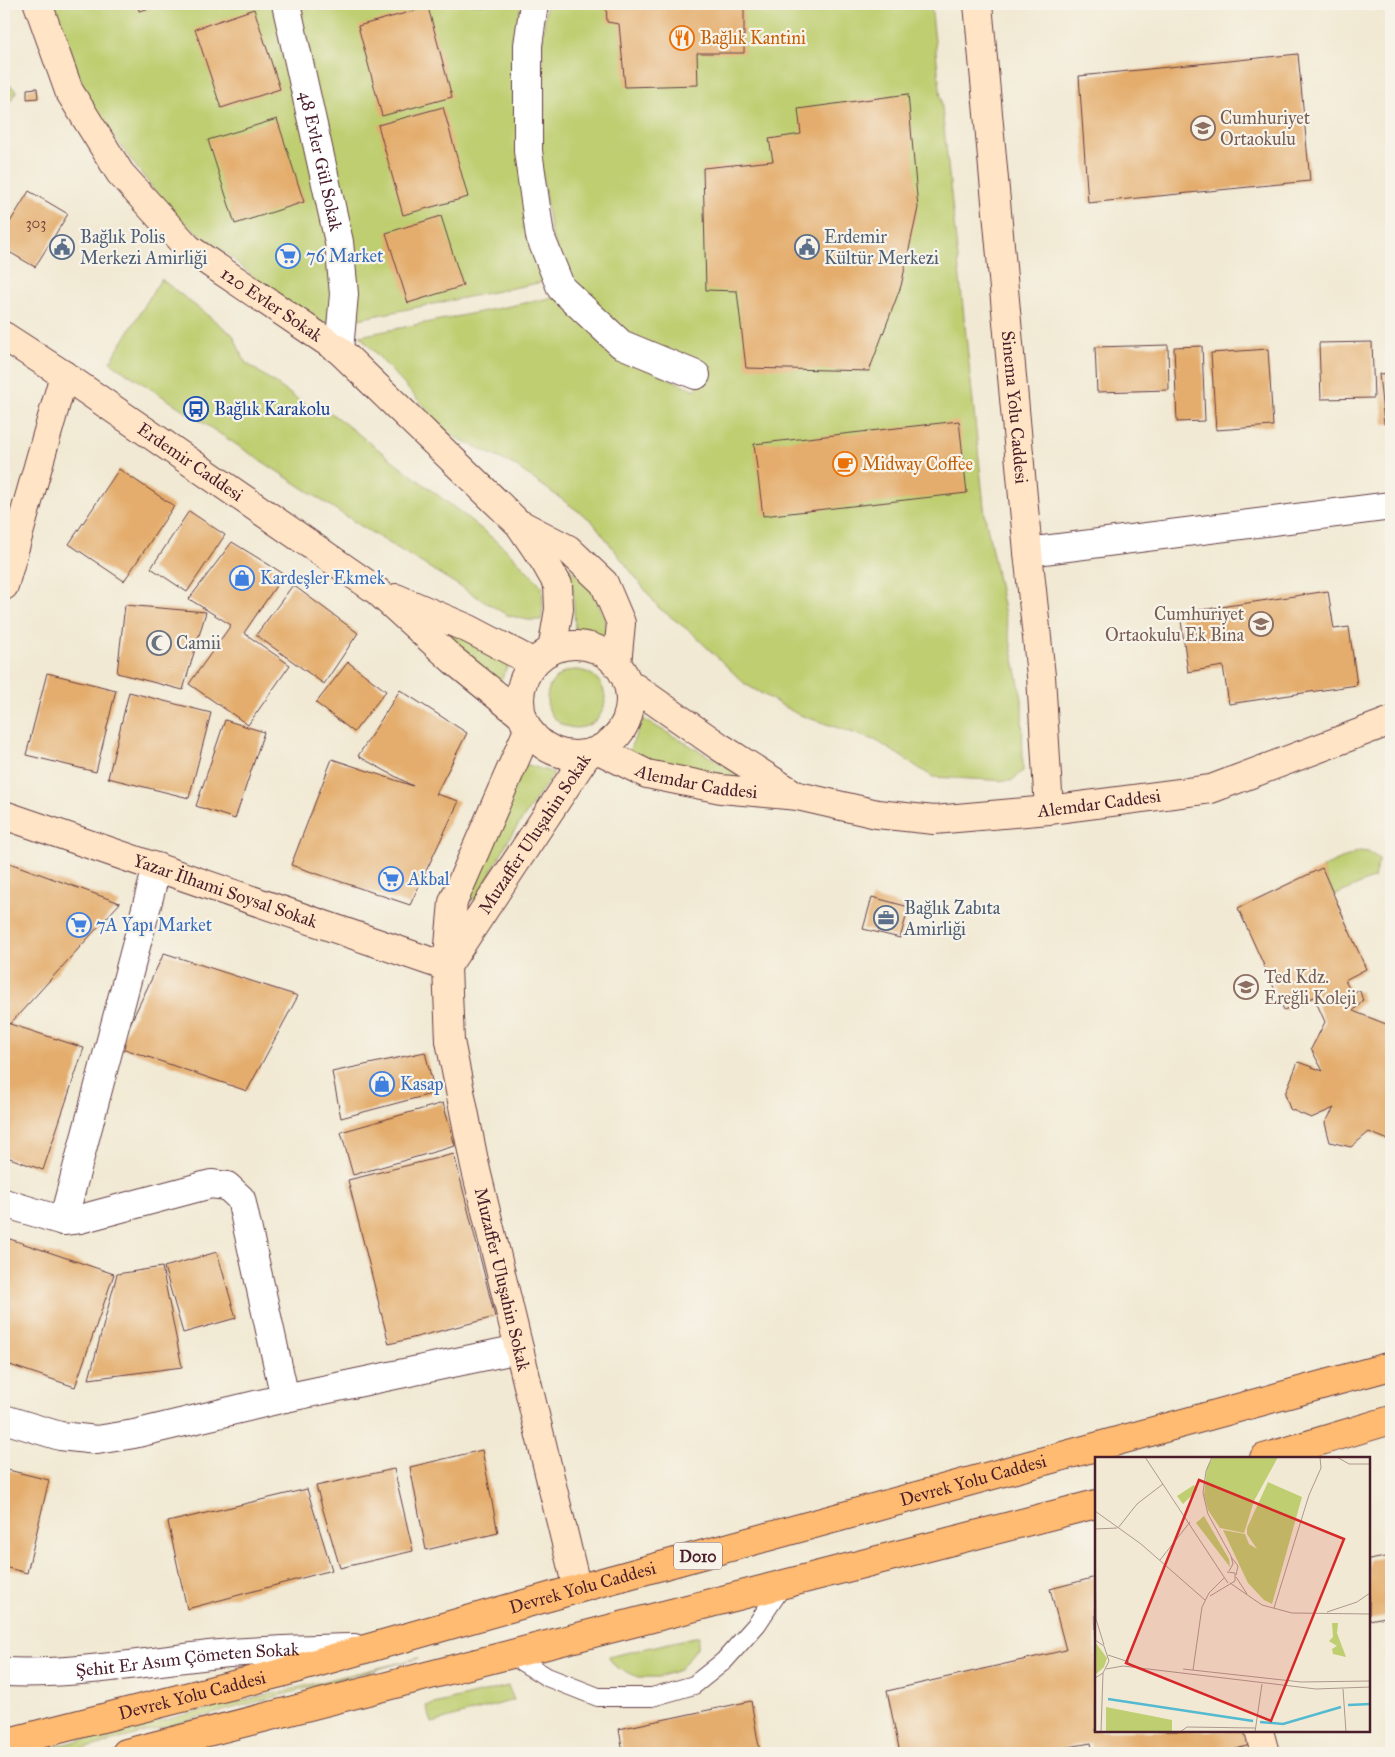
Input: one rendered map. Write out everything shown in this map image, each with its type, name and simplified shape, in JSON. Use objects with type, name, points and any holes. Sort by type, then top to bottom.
[{"type":"highway","name":"Devrek Yolu Caddesi","points":[[4,1743],[277,1674],[577,1589],[1391,1366]]},
{"type":"highway","points":[[1267,1457],[1391,1420]]},
{"type":"highway","points":[[126,1753],[1095,1504]]},
{"type":"street","name":"120 Evler Sokak","points":[[38,4],[69,91],[120,173],[188,248],[339,350],[519,524],[558,585],[559,610],[543,657]]},
{"type":"street","name":"48 Evler Gül Sokak","points":[[286,4],[339,242],[344,294],[339,350]]},
{"type":"street","points":[[534,4],[528,45],[528,151],[540,236],[561,288],[621,344],[696,375]]},
{"type":"street","name":"Sinema Yolu Caddesi","points":[[978,4],[1041,676],[1049,810]]},
{"type":"street","name":"Erdemir Caddesi","points":[[4,336],[64,375],[376,590],[525,723]]},
{"type":"street","points":[[4,586],[64,375]]},
{"type":"street","points":[[1028,552],[1391,506]]},
{"type":"street","name":"120 Evler Sokak","points":[[519,524],[568,549],[604,583],[621,623],[622,673]]},
{"type":"street","name":"Erdemir Caddesi","points":[[376,590],[469,629],[543,657]]},
{"type":"street","name":"Alemdar Caddesi","points":[[543,657],[569,645],[586,646],[603,653],[622,673],[720,747],[798,796]]},
{"type":"street","points":[[525,723],[519,697],[524,679],[543,657]]},
{"type":"street","points":[[593,753],[612,741],[623,728],[629,714],[631,698],[622,673]]},
{"type":"street","name":"Alemdar Caddesi","points":[[593,753],[647,774],[721,788],[798,796],[877,814],[934,820],[1049,810],[1211,790],[1391,721]]},
{"type":"street","name":"Muzaffer Uluşahin Sokak","points":[[525,723],[538,742],[552,751],[568,755],[593,753]]},
{"type":"street","name":"Muzaffer Uluşahin Sokak","points":[[525,723],[453,902],[447,967],[450,1041],[475,1166],[577,1589]]},
{"type":"street","name":"Muzaffer Uluşahin Sokak","points":[[447,967],[593,753]]},
{"type":"street","name":"Yazar İlhami Soysal Sokak","points":[[4,815],[447,967]]},
{"type":"street","points":[[64,1221],[157,867]]},
{"type":"street","points":[[4,1203],[64,1221],[80,1219],[211,1184],[227,1186],[241,1199],[285,1398]]},
{"type":"street","points":[[4,1420],[60,1436],[97,1440],[134,1434],[285,1398],[519,1349]]},
{"type":"street","name":"Şehit Er Asım Çömeten Sokak","points":[[4,1672],[76,1670],[266,1650],[371,1647]]},
{"type":"street","points":[[1260,1732],[1265,1753]]},
{"type":"lane","points":[[511,1655],[548,1677],[598,1697],[652,1697],[694,1685],[724,1661],[757,1624],[783,1585]]},
{"type":"green space","points":[[54,4],[520,4],[524,175],[548,281],[328,325],[276,297],[225,252],[173,215],[90,106]]},
{"type":"green space","points":[[546,4],[931,4],[985,516],[1022,699],[1023,771],[1011,781],[933,777],[877,741],[797,714],[745,684],[692,633],[659,608],[592,521],[514,465],[450,435],[360,336],[555,297],[627,360],[695,390],[708,372],[620,328],[574,289],[551,234],[540,161],[544,106],[542,49]]},
{"type":"green space","points":[[4,81],[17,91],[4,110]]},
{"type":"green space","points":[[161,279],[233,335],[245,362],[313,410],[327,410],[507,550],[542,586],[543,607],[541,620],[528,620],[507,615],[361,526],[110,362]]},
{"type":"green space","points":[[568,568],[585,581],[597,599],[607,625],[604,640],[575,630],[573,590]]},
{"type":"green space","points":[[401,601],[511,660],[498,686]]},
{"type":"green space","points":[[570,670],[582,670],[592,674],[601,683],[605,705],[597,720],[582,728],[570,728],[560,724],[551,715],[547,705],[547,693],[551,683],[560,674]]},
{"type":"green space","points":[[643,719],[744,776],[745,780],[655,763],[628,753]]},
{"type":"green space","points":[[525,764],[554,773],[510,837],[477,898],[472,900],[469,898]]},
{"type":"green space","points":[[1359,851],[1369,852],[1379,859],[1374,878],[1334,896],[1322,868]]},
{"type":"green space","points":[[699,1636],[697,1648],[679,1670],[658,1677],[638,1677],[616,1667],[608,1657]]},
{"type":"green space","points":[[419,1658],[68,1753],[28,1753]]},
{"type":"green space","points":[[508,1686],[514,1700],[432,1723],[426,1706]]},
{"type":"building","points":[[137,4],[166,4],[139,11]]},
{"type":"building","name":"Bağlık Kantini","points":[[606,4],[744,4],[744,53],[697,53],[698,85],[625,87],[619,24],[607,22]]},
{"type":"building","points":[[428,7],[452,97],[382,116],[358,26]]},
{"type":"building","points":[[254,9],[280,89],[221,108],[195,29]]},
{"type":"building","points":[[1298,54],[1310,181],[1088,203],[1079,76]]},
{"type":"building","points":[[37,88],[38,98],[27,99],[27,89]]},
{"type":"building","name":"Erdemir Kültür Merkezi","points":[[908,94],[918,208],[901,286],[869,371],[746,368],[737,291],[706,290],[703,168],[773,161],[769,139],[801,134],[798,109]]},
{"type":"building","points":[[443,107],[468,197],[403,215],[378,125]]},
{"type":"building","points":[[277,119],[304,202],[235,224],[208,140]]},
{"type":"building","points":[[4,151],[9,151],[9,183],[4,183]]},
{"type":"building","points":[[29,191],[68,214],[35,267],[4,249],[4,232]]},
{"type":"building","points":[[441,216],[463,286],[408,303],[386,233]]},
{"type":"building","points":[[1372,342],[1374,398],[1321,399],[1319,343]]},
{"type":"building","points":[[1168,345],[1169,390],[1097,392],[1095,347]]},
{"type":"building","points":[[1202,346],[1205,421],[1177,422],[1174,347]]},
{"type":"building","points":[[1268,349],[1273,426],[1216,430],[1211,353]]},
{"type":"building","points":[[1391,373],[1391,424],[1384,424],[1379,374]]},
{"type":"building","points":[[959,421],[967,493],[763,516],[754,444]]},
{"type":"building","points":[[119,469],[174,506],[124,581],[69,544]]},
{"type":"building","points":[[189,511],[225,535],[187,592],[151,568]]},
{"type":"building","points":[[232,542],[284,574],[244,633],[290,665],[248,725],[189,684],[231,625],[189,599]]},
{"type":"building","points":[[293,585],[358,633],[324,684],[256,635]]},
{"type":"building","points":[[1328,591],[1334,629],[1349,627],[1357,685],[1229,704],[1223,666],[1188,672],[1180,613]]},
{"type":"building","name":"Camii","points":[[125,605],[206,612],[183,690],[117,673]]},
{"type":"building","points":[[348,662],[386,691],[354,732],[316,703]]},
{"type":"building","points":[[47,673],[116,690],[96,772],[26,755]]},
{"type":"building","points":[[400,690],[467,733],[436,794],[459,801],[410,905],[291,865],[332,759],[413,786],[358,756]]},
{"type":"building","points":[[129,692],[211,713],[189,798],[108,778]]},
{"type":"building","points":[[225,720],[264,732],[235,819],[196,806]]},
{"type":"building","points":[[4,861],[120,903],[10,1024],[4,1020]]},
{"type":"building","points":[[1322,868],[1366,969],[1345,980],[1350,991],[1360,991],[1363,1001],[1353,1011],[1391,1026],[1391,1141],[1369,1132],[1351,1147],[1330,1142],[1325,1123],[1334,1108],[1311,1118],[1290,1109],[1285,1094],[1298,1062],[1323,1071],[1311,1049],[1325,1022],[1314,997],[1284,1010],[1238,908]]},
{"type":"building","name":"Bağlık Zabıta Amirliği","points":[[872,897],[909,907],[900,938],[863,929]]},
{"type":"building","points":[[164,953],[298,996],[247,1091],[119,1047]]},
{"type":"building","points":[[4,1022],[84,1048],[43,1170],[4,1156]]},
{"type":"building","points":[[425,1052],[435,1093],[341,1118],[332,1072]]},
{"type":"building","points":[[443,1103],[455,1146],[353,1175],[341,1132]]},
{"type":"building","points":[[454,1154],[495,1317],[389,1344],[348,1180]]},
{"type":"building","points":[[4,1237],[114,1274],[75,1387],[4,1363]]},
{"type":"building","points":[[217,1252],[236,1318],[183,1333],[164,1267]]},
{"type":"building","points":[[162,1267],[182,1367],[89,1379],[117,1274]]},
{"type":"building","points":[[482,1450],[498,1533],[426,1550],[410,1467]]},
{"type":"building","points":[[4,1469],[49,1480],[27,1573],[4,1567]]},
{"type":"building","points":[[394,1469],[413,1551],[340,1568],[316,1486]]},
{"type":"building","points":[[307,1489],[332,1570],[187,1609],[168,1522]]},
{"type":"building","points":[[1391,1556],[1391,1616],[1370,1620],[1370,1560]]},
{"type":"building","points":[[1095,1577],[1095,1732],[1247,1732],[1250,1745],[1222,1753],[1093,1753],[1091,1743],[1034,1753],[900,1753],[887,1691],[1066,1650],[1050,1589]]},
{"type":"building","points":[[751,1701],[760,1753],[623,1753],[619,1729]]},
{"type":"place","name":"Bağlık Kantini","points":[[682,38]]},
{"type":"place","name":"Cumhuriyet Ortaokulu","points":[[1203,128]]},
{"type":"place","name":"Bağlık Polis Merkezi Amirliği","points":[[62,247]]},
{"type":"place","name":"Erdemir Kültür Merkezi","points":[[807,247]]},
{"type":"place","name":"76 Market","points":[[288,256]]},
{"type":"place","name":"Bağlık Karakolu","points":[[196,409]]},
{"type":"place","name":"Midway Coffee","points":[[845,464]]},
{"type":"place","name":"Kardeşler Ekmek","points":[[242,578]]},
{"type":"place","name":"Cumhuriyet Ortaokulu Ek Bina","points":[[1261,624]]},
{"type":"place","name":"Camii","points":[[159,643]]},
{"type":"place","name":"Akbal","points":[[391,879]]},
{"type":"place","name":"Bağlık Zabıta Amirliği","points":[[886,918]]},
{"type":"place","name":"7A Yapı Market","points":[[79,925]]},
{"type":"place","name":"Ted Kdz. Ereğli Koleji","points":[[1246,987]]},
{"type":"place","name":"Kasap","points":[[382,1084]]}]
